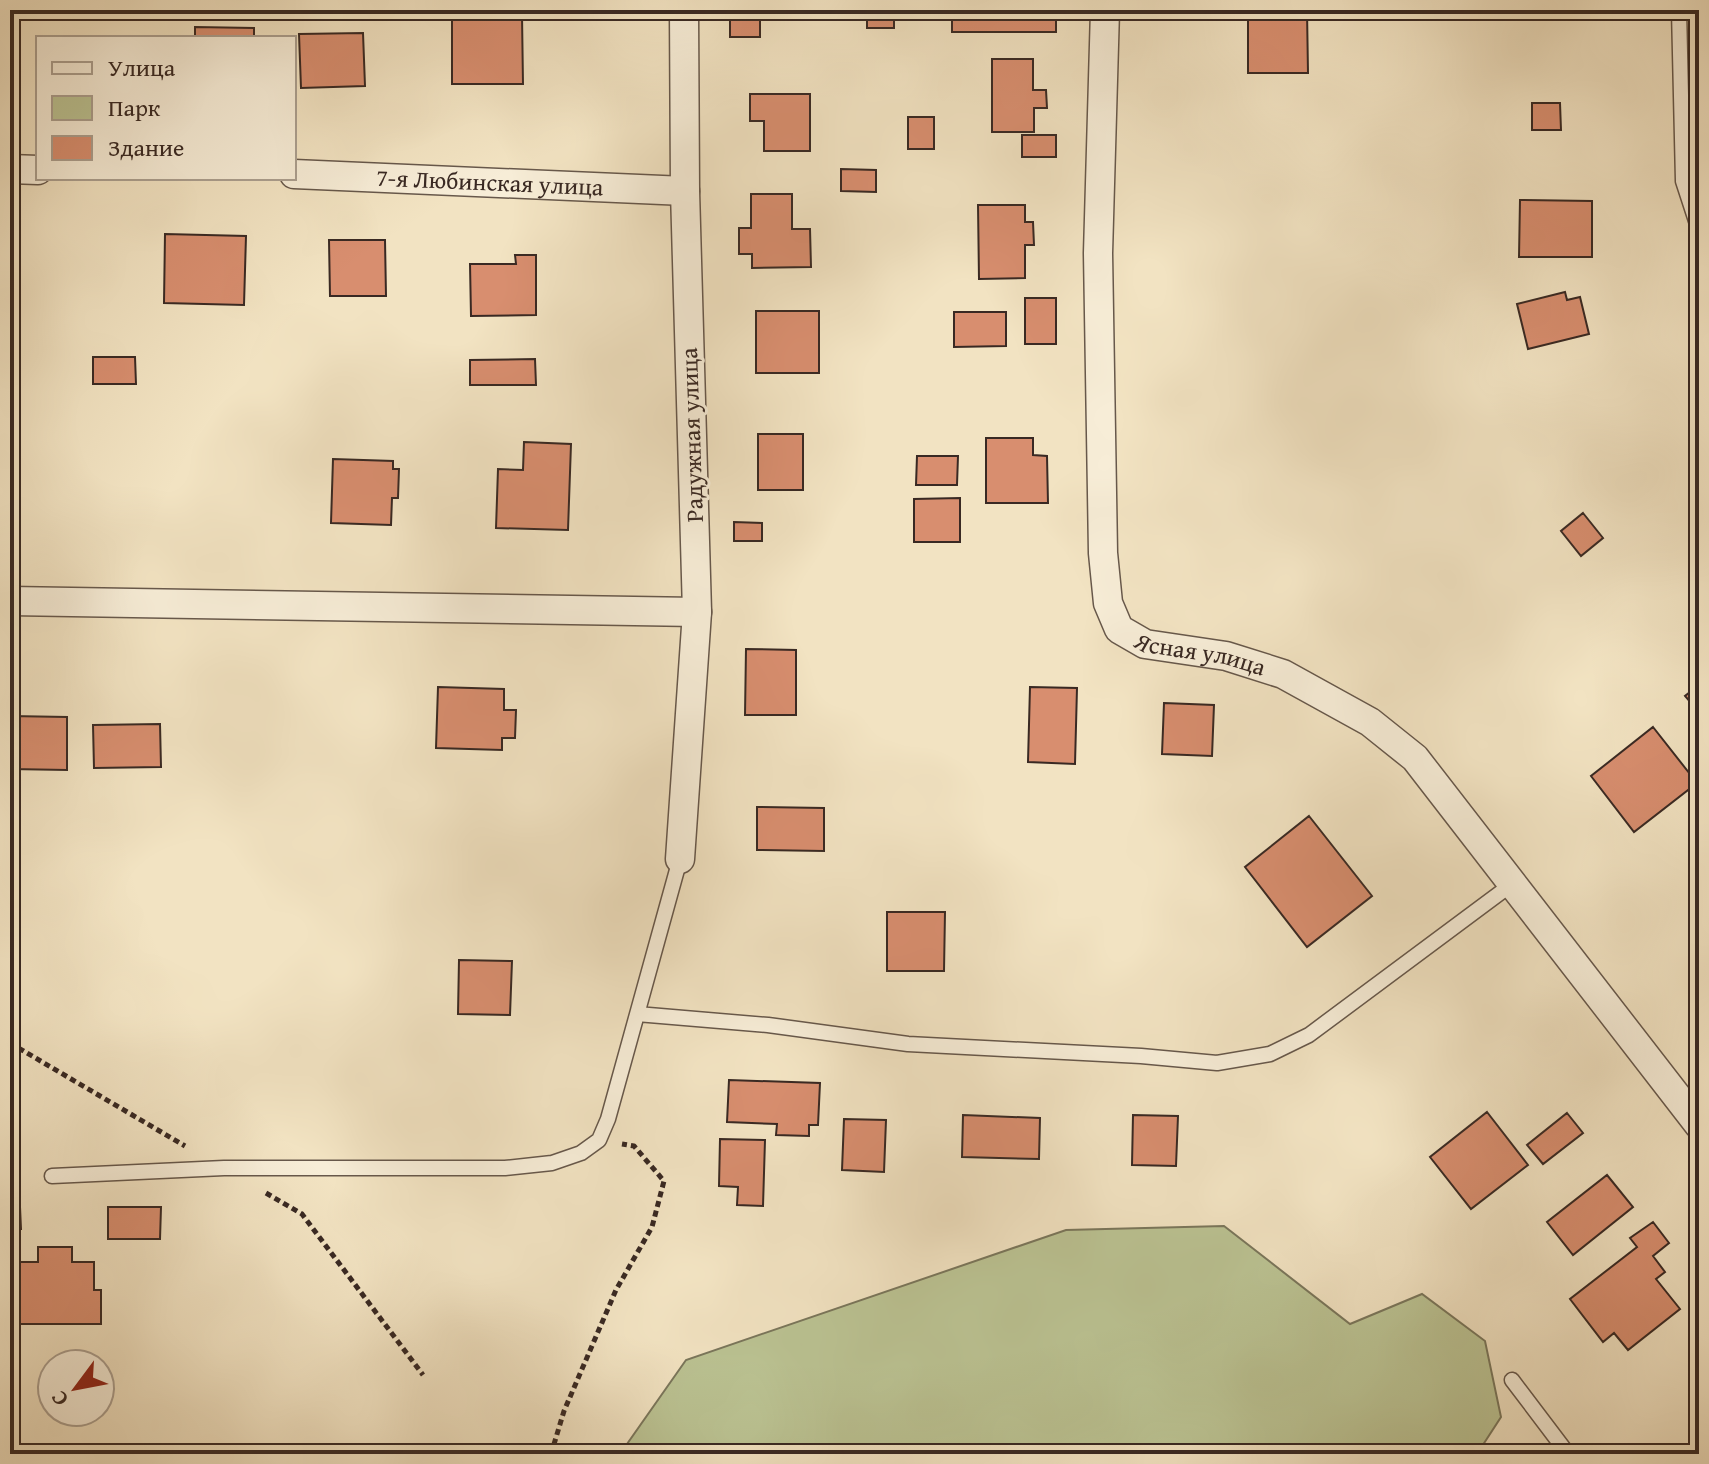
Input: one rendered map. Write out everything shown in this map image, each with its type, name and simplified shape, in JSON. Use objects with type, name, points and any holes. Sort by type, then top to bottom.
[{"type":"street","name":"Радужная улица","points":[[680,859],[697,612],[685,191],[684,10]]},
{"type":"street","name":"Ясная улица","points":[[1105,10],[1098,253],[1103,538],[1108,603],[1119,629],[1145,644],[1226,656],[1283,674],[1370,722],[1415,758],[1699,1125]]},
{"type":"street","points":[[10,169],[36,170]]},
{"type":"street","name":"7-я Любинская улица","points":[[296,174],[685,191]]},
{"type":"street","points":[[10,601],[697,612]]},
{"type":"lane","points":[[1679,10],[1683,181],[1699,230]]},
{"type":"lane","points":[[52,1176],[224,1168],[505,1168],[552,1163],[581,1153],[599,1140],[608,1119],[680,859]]},
{"type":"lane","points":[[637,1014],[768,1025],[908,1044],[1217,1063],[1270,1054],[1309,1035],[1512,884]]},
{"type":"lane","points":[[1512,1380],[1568,1454]]},
{"type":"path","points":[[10,1043],[302,1214],[423,1375]]},
{"type":"path","points":[[551,1454],[564,1411],[616,1290],[652,1227],[664,1181],[634,1146],[599,1140]]},
{"type":"green space","points":[[1224,1226],[1350,1324],[1422,1294],[1485,1341],[1501,1417],[1477,1454],[620,1454],[686,1360],[1066,1230]]},
{"type":"building","points":[[757,10],[808,10],[808,15],[757,16]]},
{"type":"building","points":[[867,10],[894,10],[894,28],[867,28]]},
{"type":"building","points":[[952,10],[1056,10],[1056,32],[952,32]]},
{"type":"building","points":[[1248,10],[1307,10],[1308,73],[1248,73]]},
{"type":"building","points":[[452,15],[522,15],[523,84],[452,84]]},
{"type":"building","points":[[730,18],[760,18],[760,37],[730,37]]},
{"type":"building","points":[[195,27],[254,28],[254,36],[195,36]]},
{"type":"building","points":[[363,33],[365,86],[301,88],[299,34]]},
{"type":"building","points":[[992,59],[1033,59],[1033,90],[1046,90],[1047,108],[1034,108],[1034,132],[992,132]]},
{"type":"building","points":[[750,94],[810,94],[810,151],[764,151],[764,121],[750,121]]},
{"type":"building","points":[[1532,103],[1560,103],[1561,130],[1532,130]]},
{"type":"building","points":[[908,117],[934,117],[934,149],[908,149]]},
{"type":"building","points":[[1022,135],[1056,135],[1056,157],[1022,157]]},
{"type":"building","points":[[841,169],[876,170],[876,192],[841,191]]},
{"type":"building","points":[[751,194],[792,194],[792,229],[810,229],[811,267],[752,268],[752,254],[739,254],[739,228],[751,228]]},
{"type":"building","points":[[1520,200],[1592,201],[1592,257],[1519,257]]},
{"type":"building","points":[[978,205],[1025,205],[1025,222],[1033,222],[1034,245],[1025,245],[1025,278],[979,279]]},
{"type":"building","points":[[165,234],[246,236],[244,305],[164,303]]},
{"type":"building","points":[[329,240],[385,240],[386,296],[330,296]]},
{"type":"building","points":[[515,255],[536,255],[536,315],[471,316],[470,264],[516,264]]},
{"type":"building","points":[[1565,292],[1567,300],[1580,297],[1589,334],[1528,349],[1517,304]]},
{"type":"building","points":[[1025,298],[1056,298],[1056,344],[1025,344]]},
{"type":"building","points":[[756,311],[819,311],[819,373],[756,373]]},
{"type":"building","points":[[954,312],[1006,312],[1006,346],[954,347]]},
{"type":"building","points":[[93,357],[135,357],[136,384],[93,384]]},
{"type":"building","points":[[535,359],[536,385],[470,385],[470,360]]},
{"type":"building","points":[[758,434],[803,434],[803,490],[758,490]]},
{"type":"building","points":[[10,436],[20,437],[19,501],[10,501]]},
{"type":"building","points":[[986,438],[1033,438],[1033,455],[1047,456],[1048,503],[986,503]]},
{"type":"building","points":[[524,442],[571,444],[568,530],[496,528],[498,469],[523,470]]},
{"type":"building","points":[[917,456],[958,456],[957,485],[916,485]]},
{"type":"building","points":[[333,459],[393,461],[393,469],[399,469],[398,498],[392,498],[391,525],[331,523]]},
{"type":"building","points":[[960,498],[960,542],[914,542],[914,499]]},
{"type":"building","points":[[1583,513],[1603,538],[1581,556],[1561,531]]},
{"type":"building","points":[[734,522],[762,523],[762,541],[734,541]]},
{"type":"building","points":[[746,649],[796,650],[796,715],[745,715]]},
{"type":"building","points":[[1699,685],[1699,708],[1697,710],[1685,696]]},
{"type":"building","points":[[438,687],[504,689],[504,710],[516,710],[515,738],[502,738],[502,750],[436,748]]},
{"type":"building","points":[[1030,687],[1077,688],[1075,764],[1028,762]]},
{"type":"building","points":[[1164,703],[1214,705],[1212,756],[1162,754]]},
{"type":"building","points":[[10,716],[67,717],[67,770],[10,769]]},
{"type":"building","points":[[160,724],[161,767],[94,768],[93,725]]},
{"type":"building","points":[[1653,727],[1697,783],[1634,832],[1591,776]]},
{"type":"building","points":[[757,807],[824,808],[824,851],[757,850]]},
{"type":"building","points":[[1309,816],[1372,896],[1307,947],[1245,867]]},
{"type":"building","points":[[887,912],[945,912],[944,971],[887,971]]},
{"type":"building","points":[[459,960],[512,961],[510,1015],[458,1014]]},
{"type":"building","points":[[729,1080],[820,1083],[818,1125],[809,1125],[809,1136],[776,1135],[777,1124],[727,1122]]},
{"type":"building","points":[[1487,1112],[1528,1165],[1471,1209],[1430,1157]]},
{"type":"building","points":[[1567,1113],[1583,1133],[1543,1164],[1527,1145]]},
{"type":"building","points":[[963,1115],[1040,1118],[1039,1159],[962,1157]]},
{"type":"building","points":[[1133,1115],[1178,1116],[1176,1166],[1132,1165]]},
{"type":"building","points":[[844,1119],[886,1120],[884,1172],[842,1170]]},
{"type":"building","points":[[720,1139],[765,1140],[763,1206],[737,1205],[738,1187],[719,1186]]},
{"type":"building","points":[[1607,1175],[1633,1207],[1573,1255],[1547,1222]]},
{"type":"building","points":[[10,1207],[20,1207],[21,1229],[10,1229]]},
{"type":"building","points":[[108,1207],[161,1207],[160,1239],[108,1239]]},
{"type":"building","points":[[1653,1222],[1669,1243],[1653,1256],[1665,1272],[1656,1279],[1680,1309],[1628,1350],[1614,1333],[1603,1342],[1570,1299],[1637,1247],[1630,1238]]},
{"type":"building","points":[[38,1247],[72,1247],[72,1262],[94,1262],[94,1290],[101,1290],[101,1324],[10,1324],[12,1262],[38,1262]]}]
